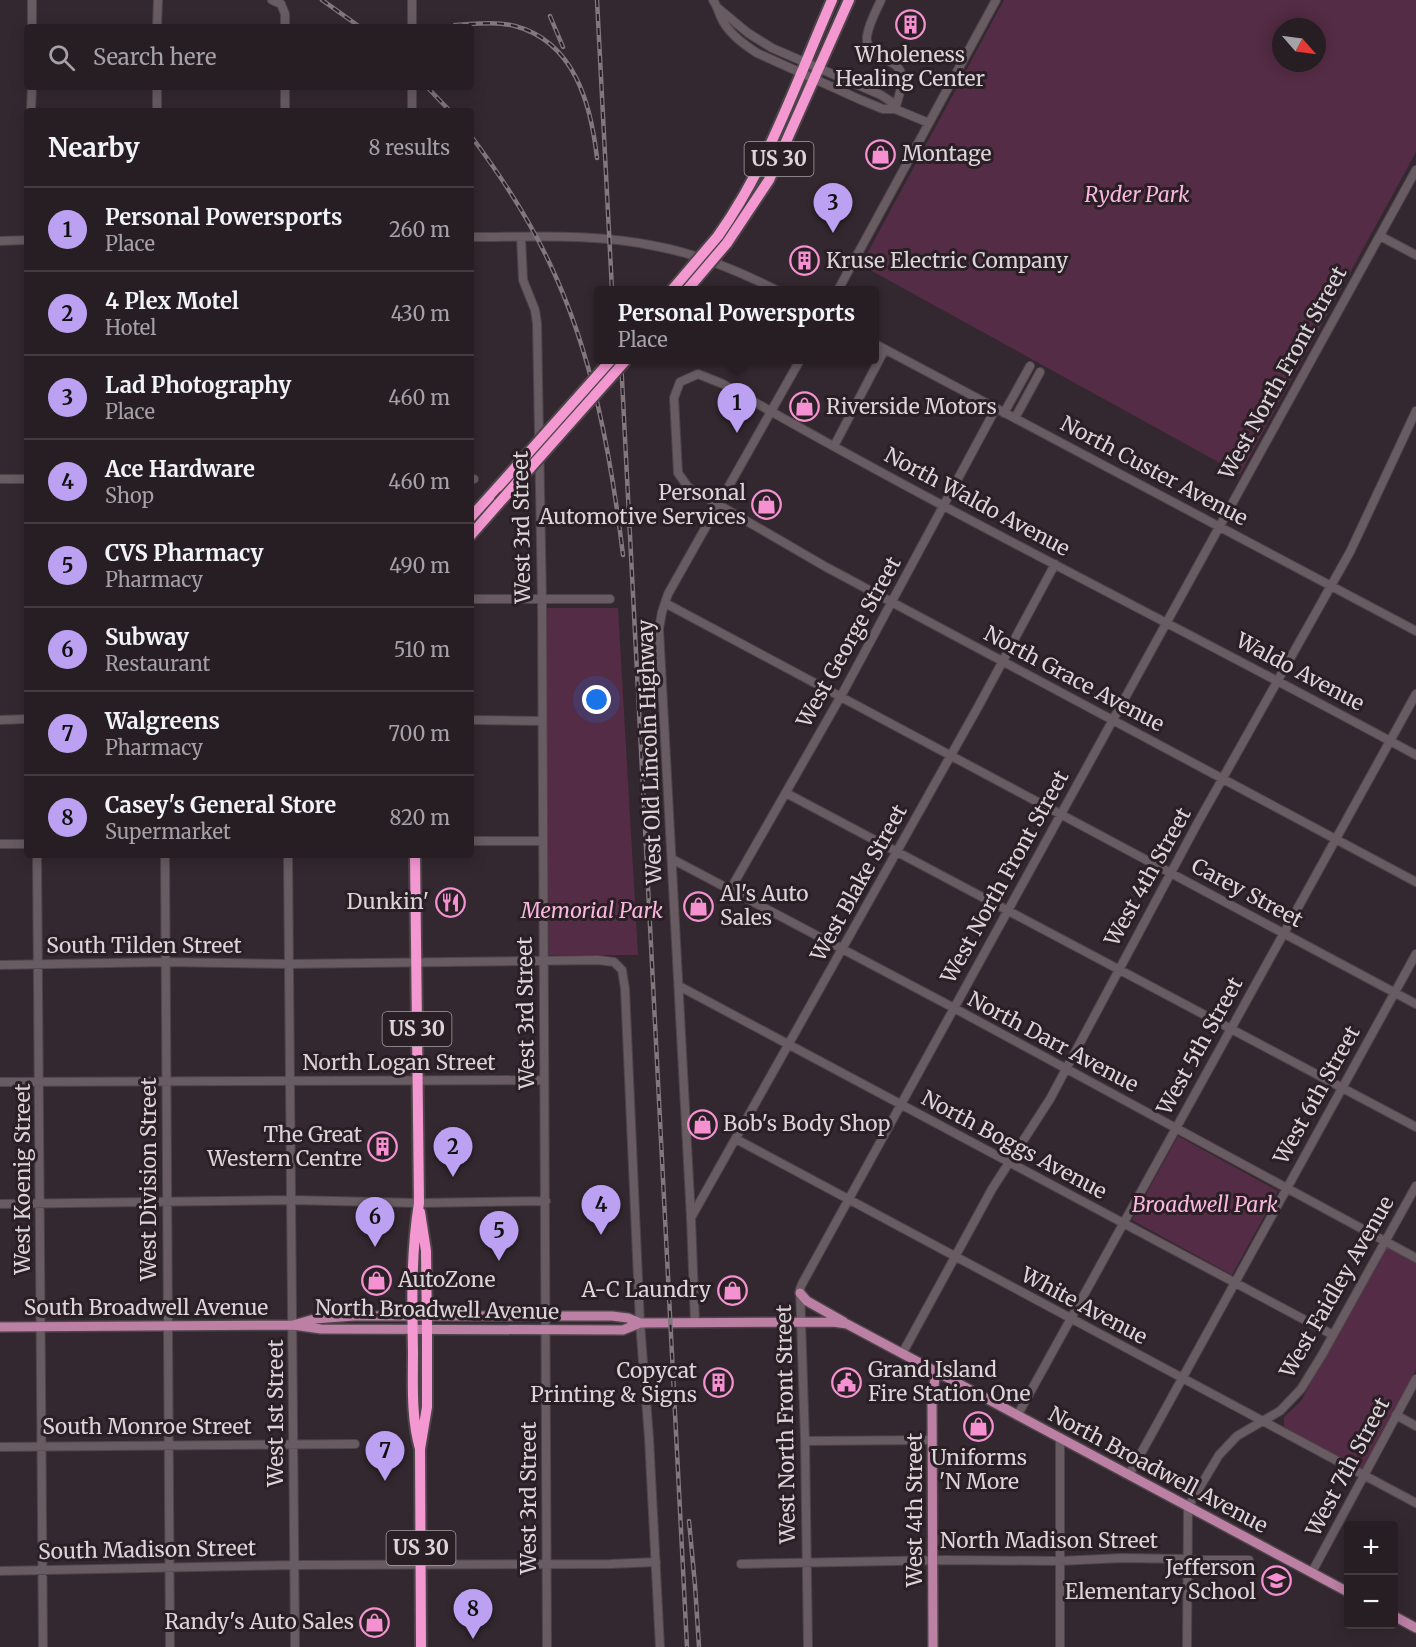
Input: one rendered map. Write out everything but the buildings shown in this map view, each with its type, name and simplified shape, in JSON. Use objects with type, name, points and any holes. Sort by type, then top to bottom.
[{"type":"highway","name":"US 30","points":[[690,286],[723,239],[755,177],[832,0]]},
{"type":"highway","name":"US 30","points":[[677,286],[755,204],[769,180],[849,0]]},
{"type":"highway","points":[[474,513],[607,364]]},
{"type":"highway","points":[[474,531],[622,364]]},
{"type":"highway","name":"US 30","points":[[415,858],[418,1203],[413,1246],[412,1330],[413,1414],[420,1449],[422,1647]]},
{"type":"highway","name":"US 30","points":[[418,1203],[426,1251],[427,1316],[427,1413],[420,1449]]},
{"type":"main road","points":[[800,1293],[807,1301],[846,1324]]},
{"type":"main road","name":"North Broadwell Avenue","points":[[293,1325],[323,1318],[354,1316],[612,1316],[628,1318],[640,1323]]},
{"type":"main road","name":"North Broadwell Avenue","points":[[293,1325],[321,1329],[622,1330],[640,1323],[846,1324],[1344,1590]]},
{"type":"main road","name":"South Broadwell Avenue","points":[[0,1327],[293,1325]]},
{"type":"main road","name":"West 4th Street","points":[[933,1647],[932,1399],[936,1372]]},
{"type":"main road","points":[[1398,1618],[1416,1628]]},
{"type":"street","points":[[32,24],[33,0]]},
{"type":"street","points":[[157,24],[158,0]]},
{"type":"street","points":[[272,0],[281,4],[285,14],[285,24]]},
{"type":"street","points":[[412,0],[412,24]]},
{"type":"street","points":[[713,0],[725,25],[744,45],[814,80],[883,109],[895,109],[929,123]]},
{"type":"street","points":[[881,0],[870,26],[867,42],[871,50],[896,64],[901,74],[901,85],[895,109]]},
{"type":"street","points":[[841,286],[996,0]]},
{"type":"street","points":[[718,8],[764,44],[881,95],[890,101],[895,109]]},
{"type":"street","points":[[31,108],[32,90]]},
{"type":"street","points":[[157,90],[157,108]]},
{"type":"street","points":[[285,90],[285,108]]},
{"type":"street","points":[[412,90],[412,108]]},
{"type":"street","name":"West North Front Street","points":[[808,1647],[800,1293],[802,1284],[1416,170]]},
{"type":"street","points":[[1380,236],[1416,255]]},
{"type":"street","points":[[474,237],[615,240],[652,245],[737,271],[766,286]]},
{"type":"street","name":"West 3rd Street","points":[[521,237],[523,280],[536,313],[537,323],[542,599],[548,1647]]},
{"type":"street","points":[[0,240],[24,240]]},
{"type":"street","name":"North Custer Avenue","points":[[879,346],[1416,631]]},
{"type":"street","points":[[879,360],[885,349]]},
{"type":"street","name":"West Old Lincoln Highway","points":[[695,1322],[659,629],[665,603],[798,364]]},
{"type":"street","points":[[834,446],[877,364]]},
{"type":"street","points":[[1004,412],[1029,366]]},
{"type":"street","points":[[1015,418],[1040,372]]},
{"type":"street","name":"North Grace Avenue","points":[[771,412],[723,384],[698,374],[680,382],[674,398],[678,473],[688,487],[717,506],[892,602],[1416,882]]},
{"type":"street","name":"West George Street","points":[[730,890],[841,696],[996,408]]},
{"type":"street","name":"West 4th Street","points":[[902,1354],[955,1256],[1009,1163],[1050,1099],[1222,779],[1330,586],[1358,534],[1416,411]]},
{"type":"street","name":"North Waldo Avenue","points":[[771,412],[1167,622]]},
{"type":"street","points":[[0,479],[24,479]]},
{"type":"street","name":"West Blake Street","points":[[691,1218],[898,851],[1054,564]]},
{"type":"street","points":[[474,599],[610,599]]},
{"type":"street","name":"Carey Street","points":[[665,603],[1416,1004]]},
{"type":"street","name":"Waldo Avenue","points":[[1167,622],[1416,755]]},
{"type":"street","name":"West 5th Street","points":[[1017,1416],[1416,694]]},
{"type":"street","points":[[0,720],[24,719]]},
{"type":"street","points":[[474,720],[542,721]]},
{"type":"street","points":[[786,793],[1416,1127]]},
{"type":"street","points":[[474,841],[542,841]]},
{"type":"street","points":[[0,844],[24,844]]},
{"type":"street","name":"West Koenig Street","points":[[37,858],[43,1647]]},
{"type":"street","name":"West Division Street","points":[[165,858],[170,1647]]},
{"type":"street","name":"West 1st Street","points":[[288,858],[295,1647]]},
{"type":"street","name":"North Darr Avenue","points":[[672,859],[954,1008],[1416,1258]]},
{"type":"street","name":"West 6th Street","points":[[1129,1475],[1416,954]]},
{"type":"street","name":"South Tilden Street","points":[[0,965],[166,962],[288,964],[614,962],[622,970],[626,989],[640,1323]]},
{"type":"street","name":"North Boggs Avenue","points":[[679,986],[1333,1335]]},
{"type":"street","name":"North Logan Street","points":[[0,1082],[544,1080]]},
{"type":"street","name":"White Avenue","points":[[736,1138],[1416,1503]]},
{"type":"street","name":"West Faidley Avenue","points":[[1188,1507],[1219,1455],[1237,1436],[1280,1411],[1301,1389],[1416,1186]]},
{"type":"street","points":[[0,1204],[291,1200],[418,1203],[546,1201]]},
{"type":"street","points":[[640,1323],[660,1647]]},
{"type":"street","name":"West 7th Street","points":[[1312,1572],[1416,1379]]},
{"type":"street","points":[[1396,1415],[1416,1426]]},
{"type":"street","points":[[1060,1439],[1060,1647]]},
{"type":"street","points":[[805,1441],[932,1440]]},
{"type":"street","name":"South Monroe Street","points":[[0,1447],[355,1444]]},
{"type":"street","points":[[1187,1647],[1188,1507]]},
{"type":"street","name":"North Madison Street","points":[[741,1564],[933,1560],[1059,1561],[1122,1558],[1249,1560]]},
{"type":"street","points":[[295,1565],[656,1562]]},
{"type":"street","name":"South Madison Street","points":[[0,1571],[295,1565]]},
{"type":"green space","name":"Ryder Park","points":[[1004,0],[1416,0],[1416,152],[1240,474],[861,265]]},
{"type":"green space","name":"Memorial Park","points":[[544,608],[618,608],[638,955],[549,955]]},
{"type":"green space","name":"Broadwell Park","points":[[1178,1136],[1278,1191],[1232,1275],[1132,1220]]},
{"type":"green space","points":[[1385,1245],[1416,1262],[1416,1370],[1362,1470],[1284,1427],[1284,1417],[1301,1401]]},
{"type":"railway","points":[[322,0],[356,24]]},
{"type":"railway","points":[[597,0],[612,286]]},
{"type":"railway","points":[[550,16],[563,47]]},
{"type":"railway","points":[[474,24],[508,24],[536,34],[566,61],[584,97],[597,158]]},
{"type":"railway","points":[[430,90],[447,108]]},
{"type":"railway","points":[[474,140],[524,214],[550,264],[578,334],[606,443],[623,555]]},
{"type":"railway","points":[[621,364],[687,1647]]},
{"type":"railway","points":[[689,1521],[699,1647]]},
{"type":"place","name":"Wholeness Healing Center","points":[[910,24]]},
{"type":"place","name":"Montage","points":[[881,154]]},
{"type":"place","name":"Lad Photography","points":[[833,233]]},
{"type":"place","name":"Kruse Electric Company","points":[[805,261]]},
{"type":"place","name":"Riverside Motors","points":[[805,407]]},
{"type":"place","name":"Personal Powersports","points":[[737,433]]},
{"type":"place","name":"Personal Automotive Services","points":[[767,505]]},
{"type":"place","name":"Dunkin'","points":[[450,902]]},
{"type":"place","name":"Al's Auto Sales","points":[[699,906]]},
{"type":"place","name":"Bob's Body Shop","points":[[702,1124]]},
{"type":"place","name":"The Great Western Centre","points":[[383,1147]]},
{"type":"place","name":"4 Plex Motel","points":[[453,1177]]},
{"type":"place","name":"Ace Hardware","points":[[601,1235]]},
{"type":"place","name":"Subway","points":[[375,1247]]},
{"type":"place","name":"CVS Pharmacy","points":[[499,1261]]},
{"type":"place","name":"AutoZone","points":[[377,1280]]},
{"type":"place","name":"A-C Laundry","points":[[732,1290]]},
{"type":"place","name":"Grand Island Fire Station One","points":[[847,1382]]},
{"type":"place","name":"Copycat Printing & Signs","points":[[718,1383]]},
{"type":"place","name":"Uniforms 'N More","points":[[979,1427]]},
{"type":"place","name":"Walgreens","points":[[385,1481]]},
{"type":"place","name":"Jefferson Elementary School","points":[[1277,1580]]},
{"type":"place","name":"Randy's Auto Sales","points":[[375,1622]]},
{"type":"place","name":"Casey's General Store","points":[[473,1639]]}]
